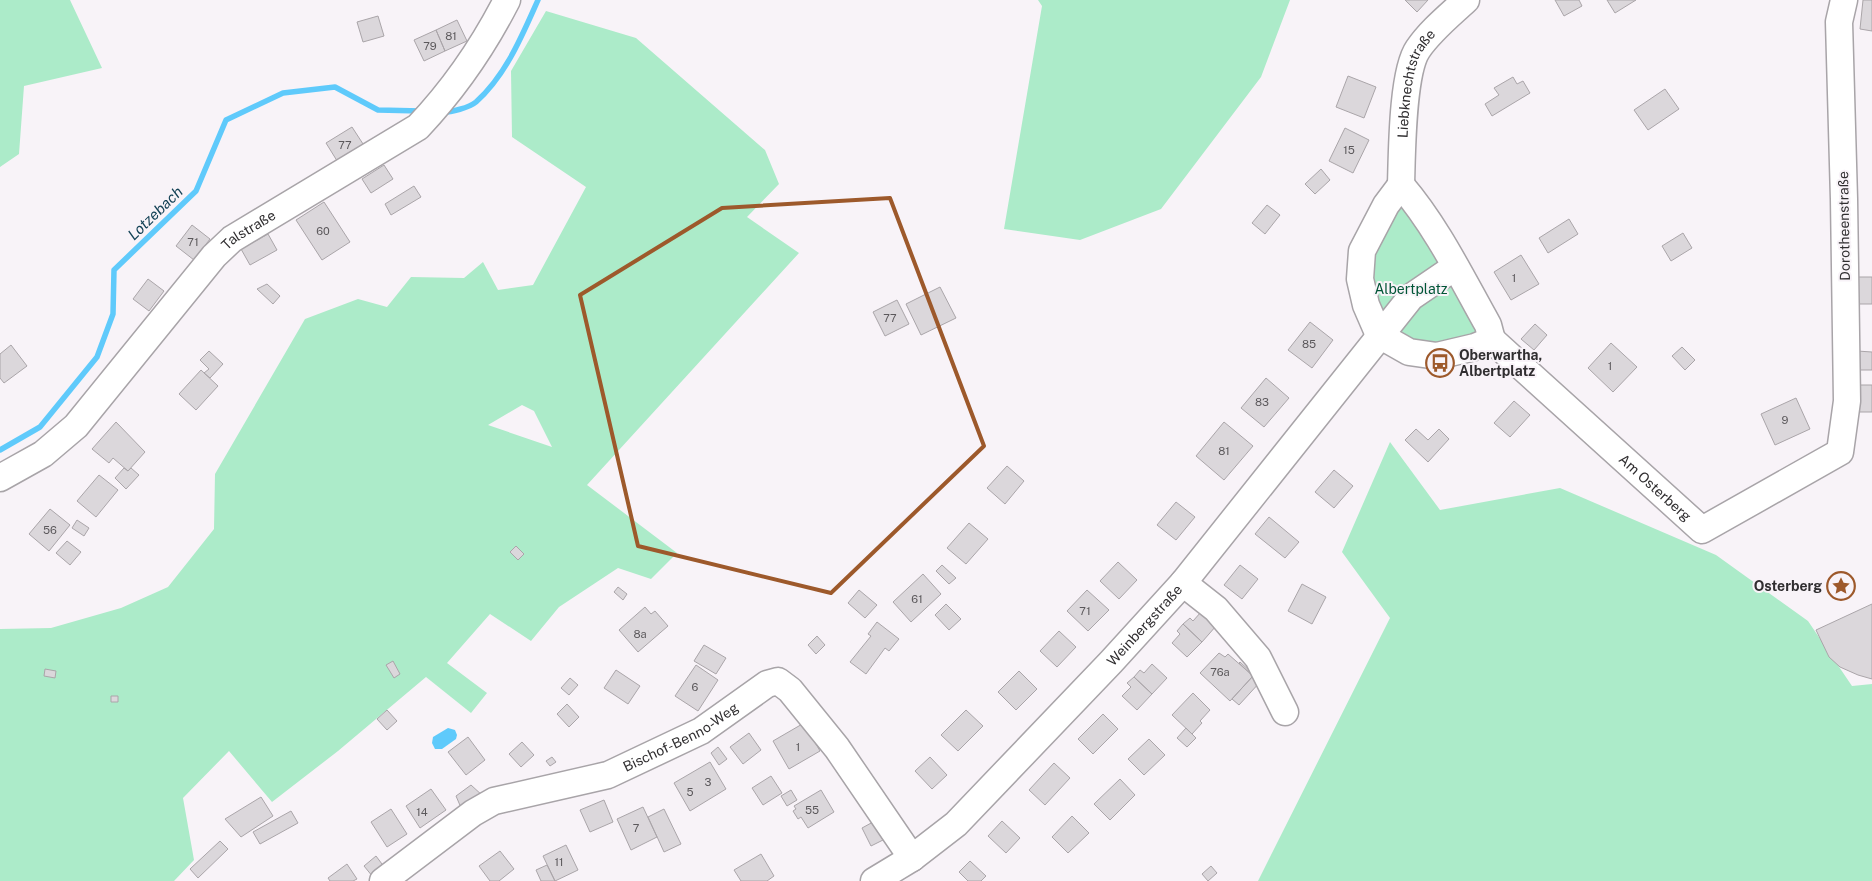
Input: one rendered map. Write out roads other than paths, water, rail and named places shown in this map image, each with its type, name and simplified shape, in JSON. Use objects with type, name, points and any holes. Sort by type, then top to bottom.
[{"type":"street","name":"Talstraße","points":[[0,478],[43,454],[76,426],[214,256],[232,239],[418,127],[441,103],[488,37],[507,0]]},
{"type":"street","name":"Liebknechtstraße","points":[[1401,185],[1402,139],[1409,76],[1417,50],[1430,34],[1466,0]]},
{"type":"street","name":"Dorotheenstraße","points":[[1840,452],[1847,401],[1839,22],[1844,0]]},
{"type":"street","points":[[1401,185],[1417,203],[1434,228],[1488,325],[1492,340],[1475,347],[1437,356],[1410,352],[1379,335],[1366,305],[1360,279],[1362,251],[1386,205],[1401,185]]},
{"type":"street","points":[[1379,335],[1411,297],[1456,267]]},
{"type":"street","name":"Weinbergstraße","points":[[874,881],[912,858],[956,824],[1111,662],[1183,583],[1379,335]]},
{"type":"street","name":"Am Osterberg","points":[[1492,340],[1702,530],[1840,452]]},
{"type":"street","points":[[1183,583],[1216,609],[1258,658],[1285,712]]},
{"type":"street","name":"Bischof-Benno-Weg","points":[[383,881],[473,813],[494,800],[608,775],[701,731],[767,684],[778,681],[790,690],[837,748],[912,858]]},
{"type":"water","points":[[448,728],[455,730],[456,739],[442,749],[435,749],[432,743],[433,737]]},
{"type":"waterway","name":"Lotzebach","points":[[443,112],[469,106],[487,91],[505,67],[538,0]]},
{"type":"waterway","name":"Lotzebach","points":[[0,450],[40,427],[97,357],[113,314],[114,270],[196,191],[226,120],[283,93],[335,87],[378,110],[421,111]]},
{"type":"place","name":"Oberwartha, Albertplatz","points":[[1440,363]]},
{"type":"place","name":"Osterberg","points":[[1841,586]]},
{"type":"park label","name":"Albertplatz","points":[[1411,289]]}]
